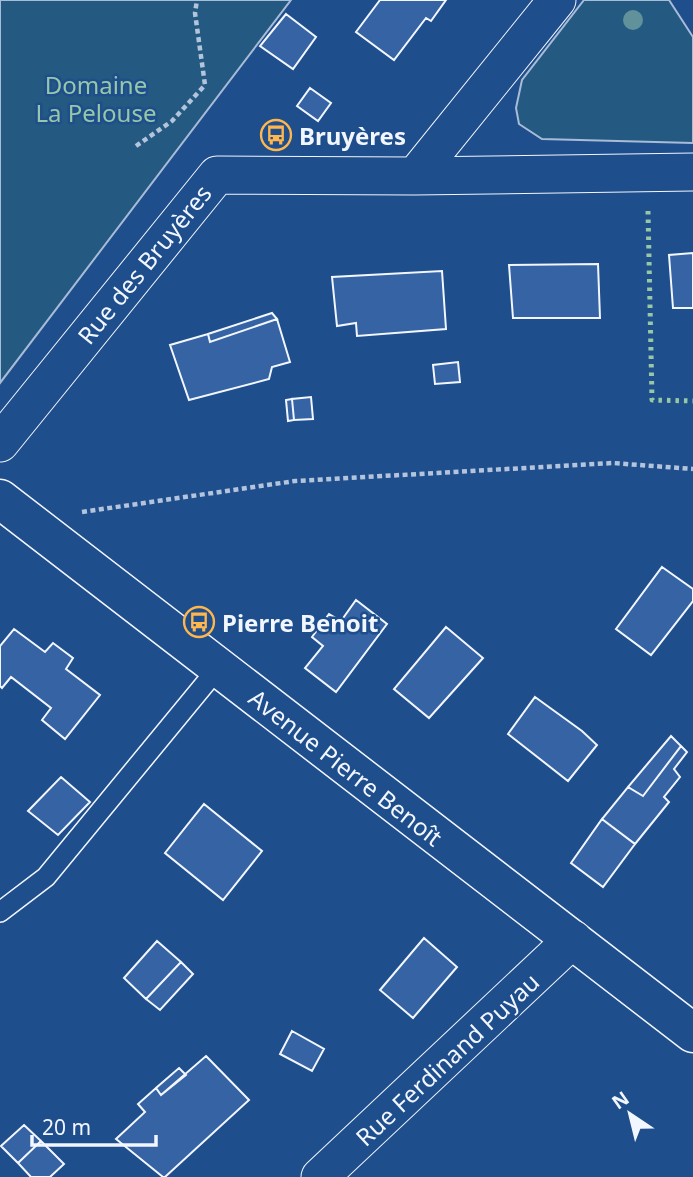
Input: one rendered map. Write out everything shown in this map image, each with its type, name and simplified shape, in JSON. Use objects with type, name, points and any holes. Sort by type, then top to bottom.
[{"type":"main road","name":"Avenue Pierre Benoît","points":[[0,499],[693,1033]]},
{"type":"street","points":[[415,176],[557,0]]},
{"type":"street","name":"Rue des Bruyères","points":[[0,443],[217,174],[415,176],[693,172]]},
{"type":"street","name":"Rue Ferdinand Puyau","points":[[320,1177],[572,939]]},
{"type":"lane","points":[[0,912],[46,877],[218,668]]},
{"type":"path","points":[[136,146],[172,121],[205,85],[195,13],[197,0]]},
{"type":"path","points":[[79,513],[295,481],[613,463],[693,469]]},
{"type":"green space","name":"Domaine La Pelouse","points":[[0,0],[291,0],[0,383]]},
{"type":"green space","points":[[584,0],[669,0],[693,37],[693,143],[542,139],[519,124],[516,108],[522,80]]},
{"type":"building","points":[[380,0],[446,0],[431,21],[426,18],[394,60],[356,32]]},
{"type":"building","points":[[286,14],[316,37],[293,69],[260,46]]},
{"type":"building","points":[[310,88],[331,103],[318,121],[297,106]]},
{"type":"building","points":[[693,253],[693,308],[673,308],[669,255]]},
{"type":"building","points":[[598,264],[600,318],[513,318],[509,265]]},
{"type":"building","points":[[442,271],[446,329],[357,336],[356,323],[337,326],[332,277]]},
{"type":"building","points":[[272,313],[277,319],[210,342],[208,334]]},
{"type":"building","points":[[277,319],[290,362],[272,367],[269,379],[189,400],[170,345],[208,334],[210,342]]},
{"type":"building","points":[[458,362],[460,382],[435,384],[433,365]]},
{"type":"building","points":[[311,397],[313,419],[294,420],[292,399]]},
{"type":"building","points":[[292,399],[294,420],[288,421],[286,400]]},
{"type":"building","points":[[662,567],[693,589],[693,601],[651,655],[616,629]]},
{"type":"building","points":[[356,600],[387,624],[336,692],[305,668],[323,646],[312,637],[329,614],[341,621]]},
{"type":"building","points":[[446,627],[483,658],[429,718],[394,689]]},
{"type":"building","points":[[14,629],[45,652],[53,643],[73,658],[66,669],[100,695],[65,739],[42,720],[51,708],[11,677],[2,688],[0,686],[0,646]]},
{"type":"building","points":[[535,697],[597,745],[568,781],[508,734]]},
{"type":"building","points":[[671,736],[681,746],[643,796],[628,787]]},
{"type":"building","points":[[681,746],[687,752],[674,769],[680,777],[664,797],[669,802],[635,844],[602,819],[628,787],[643,796]]},
{"type":"building","points":[[61,777],[90,802],[58,835],[28,811]]},
{"type":"building","points":[[204,804],[262,851],[223,900],[165,853]]},
{"type":"building","points":[[602,819],[635,844],[603,887],[571,863]]},
{"type":"building","points":[[424,938],[457,967],[413,1018],[380,990]]},
{"type":"building","points":[[157,941],[181,962],[146,999],[124,978]]},
{"type":"building","points":[[181,962],[193,974],[160,1010],[146,999]]},
{"type":"building","points":[[292,1031],[324,1049],[312,1071],[280,1054]]},
{"type":"building","points":[[206,1056],[249,1100],[163,1177],[116,1139],[145,1112],[138,1104],[156,1088],[161,1095]]},
{"type":"building","points":[[179,1068],[186,1075],[161,1095],[156,1088]]},
{"type":"building","points":[[24,1125],[41,1141],[18,1163],[1,1146]]},
{"type":"building","points":[[41,1141],[64,1164],[50,1177],[31,1177],[18,1163]]},
{"type":"hedge","points":[[648,211],[652,400],[693,401]]},
{"type":"place","name":"Bruyères","points":[[276,135]]},
{"type":"place","name":"Pierre Benoit","points":[[199,622]]}]
